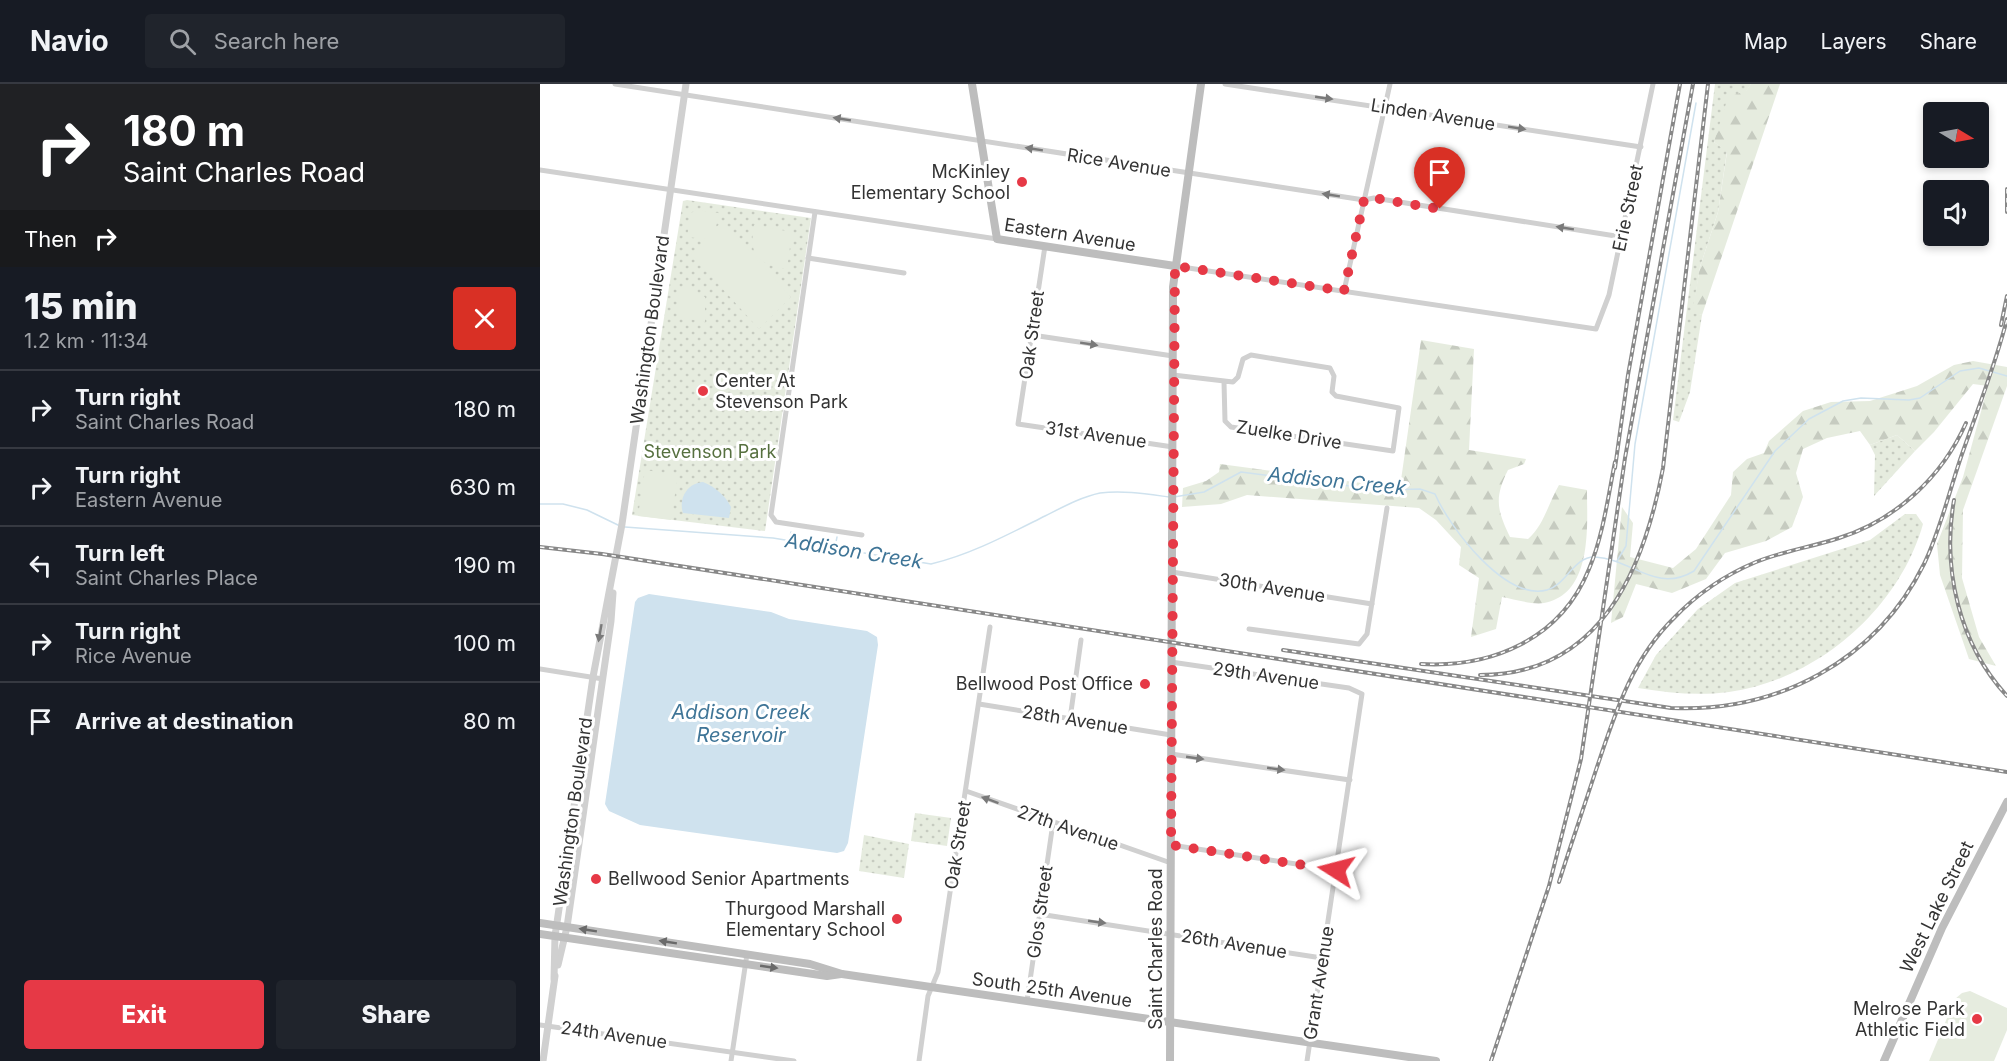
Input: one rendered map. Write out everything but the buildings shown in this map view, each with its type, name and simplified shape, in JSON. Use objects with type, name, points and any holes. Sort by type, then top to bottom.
[{"type":"main road","points":[[972,84],[998,239]]},
{"type":"main road","name":"Saint Charles Road","points":[[1170,1061],[1175,266],[1201,84]]},
{"type":"main road","name":"Eastern Avenue","points":[[998,239],[1175,266]]},
{"type":"main road","name":"West Lake Street","points":[[1884,1061],[1942,928],[2007,802]]},
{"type":"main road","name":"South 25th Avenue","points":[[540,923],[830,968],[842,974]]},
{"type":"main road","name":"South 25th Avenue","points":[[540,934],[827,976],[842,974],[1436,1061]]},
{"type":"main road","points":[[690,956],[692,946]]},
{"type":"street","name":"Rice Avenue","points":[[615,84],[1188,174],[1364,200],[1374,198],[1622,237]]},
{"type":"street","name":"Washington Boulevard","points":[[554,979],[555,936],[592,677],[622,524],[686,84]]},
{"type":"street","name":"Linden Avenue","points":[[1225,84],[1641,147]]},
{"type":"street","points":[[1344,291],[1390,84]]},
{"type":"street","name":"Erie Street","points":[[1596,329],[1609,295],[1653,84]]},
{"type":"street","name":"Eastern Avenue","points":[[540,170],[998,239]]},
{"type":"street","points":[[815,212],[771,515],[776,522],[862,535]]},
{"type":"street","name":"Oak Street","points":[[1018,424],[1045,246]]},
{"type":"street","points":[[808,258],[904,273]]},
{"type":"street","name":"Eastern Avenue","points":[[1175,266],[1596,329]]},
{"type":"street","points":[[1032,335],[1173,356]]},
{"type":"street","name":"Zuelke Drive","points":[[1245,357],[1262,357],[1330,368],[1334,376],[1332,392],[1335,396],[1399,408],[1393,451],[1231,427],[1225,421],[1224,382],[1236,380],[1245,357]]},
{"type":"street","points":[[1173,375],[1224,382]]},
{"type":"street","name":"31st Avenue","points":[[1018,424],[1173,447]]},
{"type":"street","points":[[1249,629],[1359,644],[1367,634],[1387,508]]},
{"type":"street","name":"30th Avenue","points":[[1172,572],[1372,603]]},
{"type":"street","name":"Washington Boulevard","points":[[543,1061],[544,1025],[567,927],[603,679],[611,621],[613,576]]},
{"type":"street","name":"Oak Street","points":[[919,1061],[928,996],[938,972],[990,627]]},
{"type":"street","points":[[1070,719],[1082,640]]},
{"type":"street","name":"29th Avenue","points":[[1171,662],[1361,691]]},
{"type":"street","points":[[540,669],[603,679]]},
{"type":"street","name":"Grant Avenue","points":[[1307,1061],[1350,780],[1361,691]]},
{"type":"street","name":"28th Avenue","points":[[979,704],[1171,735]]},
{"type":"street","points":[[1171,754],[1350,780]]},
{"type":"street","name":"27th Avenue","points":[[966,791],[1171,863]]},
{"type":"street","name":"Glos Street","points":[[1027,1001],[1053,823]]},
{"type":"street","points":[[1171,845],[1336,870]]},
{"type":"street","name":"26th Avenue","points":[[1039,914],[1323,958]]},
{"type":"street","points":[[731,1061],[747,954]]},
{"type":"street","name":"24th Avenue","points":[[544,1025],[794,1061]]},
{"type":"green space","points":[[1715,84],[1751,84],[1714,142],[1727,151],[1718,212],[1700,267],[1693,312],[1702,315],[1690,392],[1679,422],[1673,420]]},
{"type":"green space","points":[[1751,84],[1780,84],[1702,315],[1692,313],[1700,267],[1718,212],[1727,152],[1714,142],[1728,97],[1746,91]]},
{"type":"green space","name":"Stevenson Park","points":[[683,201],[811,218],[765,531],[632,515]]},
{"type":"green space","points":[[696,210],[719,213],[716,227],[723,222],[791,297],[759,329],[691,254],[706,239],[687,237],[691,213]]},
{"type":"green space","points":[[754,225],[792,232],[787,269],[768,264],[757,256],[753,244]]},
{"type":"green space","points":[[680,287],[692,289],[705,297],[705,322],[679,317],[676,312]]},
{"type":"green space","points":[[1421,340],[1474,349],[1469,450],[1526,459],[1524,464],[1508,470],[1499,496],[1502,519],[1510,537],[1528,539],[1542,521],[1559,485],[1587,490],[1584,557],[1571,587],[1560,597],[1544,603],[1529,603],[1502,597],[1496,629],[1471,637],[1479,578],[1459,565],[1461,547],[1436,520],[1419,508],[1247,495],[1221,504],[1182,507],[1183,488],[1206,481],[1219,472],[1220,464],[1384,486],[1401,480]]},
{"type":"green space","points":[[1973,361],[2007,367],[2007,386],[1963,510],[1962,578],[1979,637],[1996,666],[1969,659],[1940,575],[1937,544],[1963,477],[1988,386],[1973,384],[1934,432],[1915,451],[1897,435],[1870,445],[1860,431],[1827,438],[1803,449],[1796,473],[1803,497],[1792,527],[1766,541],[1725,553],[1706,579],[1672,593],[1636,584],[1623,617],[1611,623],[1622,507],[1633,523],[1630,557],[1673,568],[1696,549],[1731,495],[1733,472],[1747,459],[1764,453],[1769,441],[1803,411],[1831,402],[1870,401],[1917,386],[1954,365]]},
{"type":"green space","points":[[1897,435],[1915,451],[1874,496],[1875,455],[1870,445]]},
{"type":"green space","points":[[645,470],[678,475],[671,520],[638,516]]},
{"type":"green space","points":[[1905,514],[1916,514],[1923,524],[1911,555],[1895,584],[1874,611],[1850,635],[1823,656],[1793,673],[1762,685],[1729,692],[1706,694],[1638,688],[1656,655],[1698,609],[1735,583],[1870,540]]},
{"type":"green space","points":[[915,813],[951,818],[947,846],[911,841]]},
{"type":"green space","points":[[864,835],[909,844],[904,878],[859,871]]},
{"type":"green space","name":"Melrose Park Athletic Field","points":[[1970,991],[2007,1008],[2007,1030],[1994,1061],[1929,1061],[1955,999],[1962,993]]},
{"type":"water","points":[[703,482],[716,489],[726,499],[731,507],[729,518],[683,513],[682,502],[685,492],[693,485]]},
{"type":"water","name":"Addison Creek Reservoir","points":[[649,594],[771,612],[789,619],[867,631],[877,637],[878,645],[848,843],[844,851],[837,853],[640,825],[609,811],[605,804],[635,602],[638,598]]},
{"type":"waterway","points":[[1617,561],[1626,546],[1635,444],[1696,103]]},
{"type":"waterway","name":"Addison Creek","points":[[1174,497],[1204,492],[1241,472],[1381,490],[1420,489],[1435,494],[1466,542],[1481,559],[1514,584],[1531,590],[1547,590],[1560,583],[1581,561],[1595,557],[1608,559],[1644,573],[1668,579],[1694,571],[1775,451],[1809,419],[1843,401],[1861,398],[1909,400],[1920,398],[1960,371],[1979,368],[2007,376]]},
{"type":"waterway","name":"Addison Creek","points":[[625,527],[773,538],[931,564],[975,550],[1072,503],[1100,493],[1126,492],[1169,497]]},
{"type":"waterway","name":"Addison Creek","points":[[540,504],[563,504],[587,510],[620,526]]},
{"type":"waterway","name":"Addison Creek","points":[[788,547],[791,532]]},
{"type":"waterway","points":[[835,547],[837,537]]},
{"type":"railway","points":[[1615,468],[1628,375],[1680,84]]},
{"type":"railway","points":[[1491,1061],[1549,886],[1581,759],[1625,458],[1693,84]]},
{"type":"railway","points":[[1480,675],[1522,670],[1557,657],[1586,636],[1610,609],[1629,578],[1643,543],[1655,506],[1663,468],[1708,84]]},
{"type":"railway","points":[[2007,189],[2007,212]]},
{"type":"railway","points":[[2001,325],[2007,296]]},
{"type":"railway","points":[[1283,650],[1671,708],[1710,707],[1748,701],[1785,690],[1819,674],[1851,654],[1879,628],[1904,598],[1924,564],[1935,538],[2007,319]]},
{"type":"railway","points":[[1559,882],[1618,708],[1635,670],[1659,634],[1692,601],[1733,573],[1766,558],[1860,530],[1898,508],[1915,494],[1944,461],[1966,423]]},
{"type":"railway","points":[[1421,664],[1473,661],[1498,654],[1542,631],[1561,614],[1577,593],[1594,556],[1605,516],[1615,462]]},
{"type":"railway","points":[[1954,500],[1950,552],[1958,604],[1977,653],[1990,675],[2007,696]]},
{"type":"railway","points":[[540,547],[602,554],[2007,772]]},
{"type":"place","name":"McKinley Elementary School","points":[[1022,182]]},
{"type":"place","name":"Center At Stevenson Park","points":[[703,391]]},
{"type":"place","name":"Bellwood Post Office","points":[[1145,684]]},
{"type":"place","name":"Bellwood Senior Apartments","points":[[596,879]]},
{"type":"place","name":"Thurgood Marshall Elementary School","points":[[897,919]]},
{"type":"place","name":"Melrose Park Athletic Field","points":[[1977,1019]]},
{"type":"route","points":[[1336,870],[1171,845],[1173,287],[1175,266],[1344,291],[1364,200],[1374,198],[1440,209]]}]
